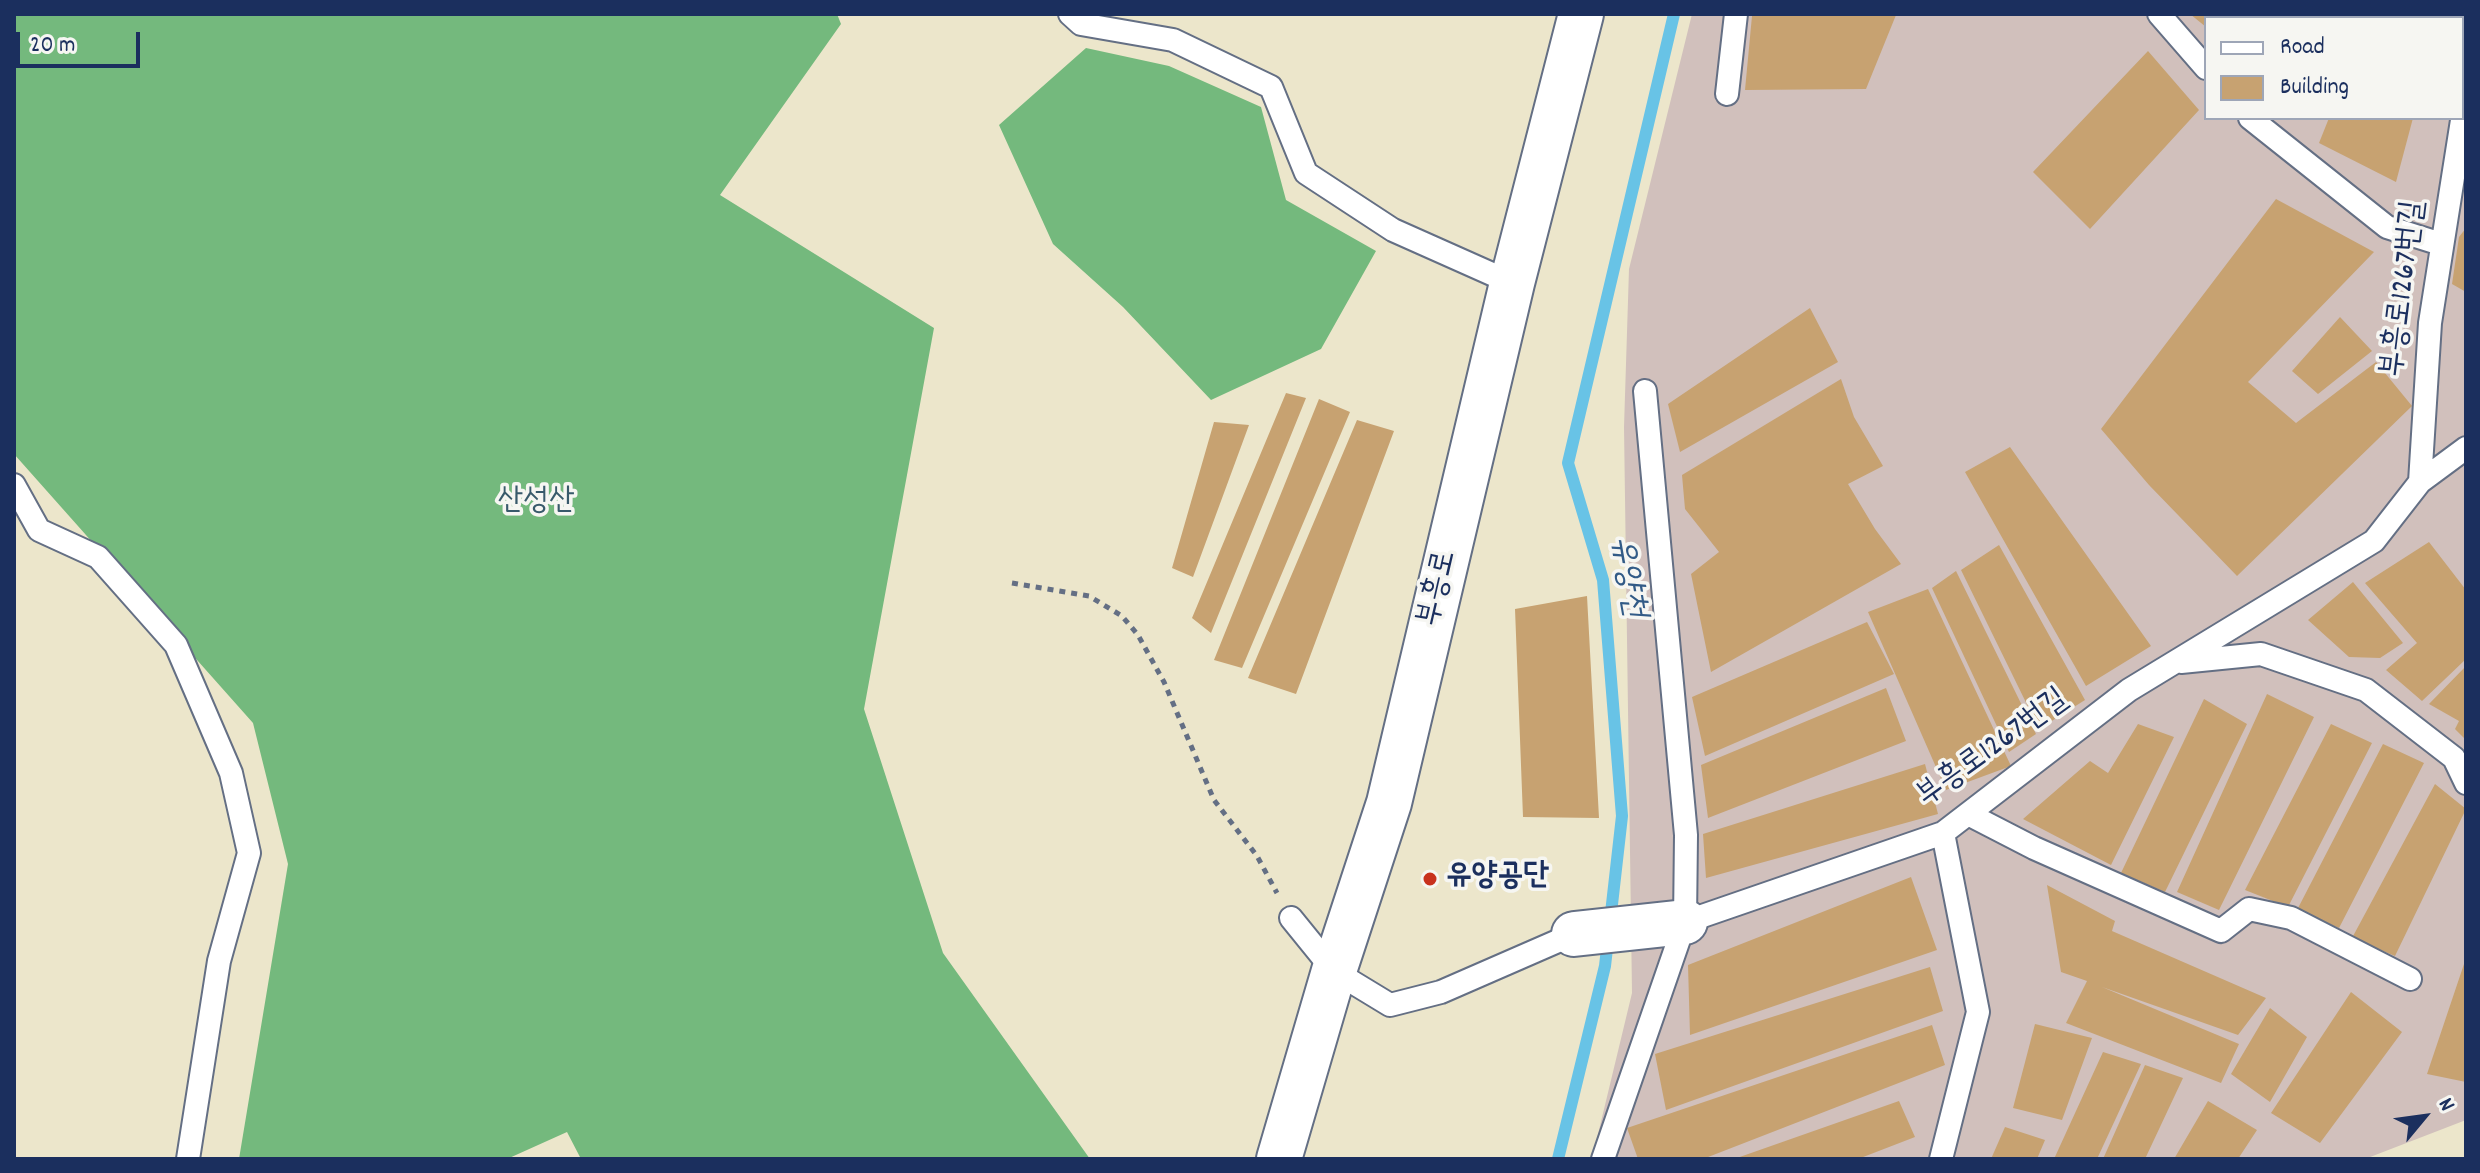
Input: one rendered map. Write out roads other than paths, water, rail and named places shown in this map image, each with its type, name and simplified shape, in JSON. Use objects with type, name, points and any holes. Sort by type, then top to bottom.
[{"type":"main road","name":"부흥로","points":[[1279,1159],[1334,971],[1389,803],[1512,283],[1581,14]]},
{"type":"main road","points":[[1574,934],[1685,922]]},
{"type":"lane","points":[[1070,14],[1081,24],[1173,40],[1271,87],[1306,173],[1393,230],[1512,283]]},
{"type":"lane","points":[[1727,94],[1736,14]]},
{"type":"lane","points":[[2159,14],[2204,66]]},
{"type":"lane","points":[[2253,120],[2387,227],[2441,244]]},
{"type":"lane","name":"부흥로1267번길","points":[[1685,922],[1943,833],[2129,690],[2374,541],[2420,482],[2430,323],[2462,120]]},
{"type":"lane","points":[[1603,1159],[1685,922],[1686,835],[1645,391]]},
{"type":"lane","points":[[2420,482],[2466,448]]},
{"type":"lane","points":[[14,485],[39,530],[98,557],[176,645],[231,773],[249,853],[219,961],[188,1159]]},
{"type":"lane","points":[[2173,662],[2261,654],[2366,690],[2454,758],[2466,783]]},
{"type":"lane","points":[[1968,814],[2034,848],[2221,931],[2249,909],[2291,918],[2410,979]]},
{"type":"lane","points":[[1941,1159],[1978,1012],[1943,833]]},
{"type":"lane","points":[[1291,918],[1334,971],[1390,1005],[1441,992],[1574,934]]},
{"type":"waterway","name":"유양천","points":[[1558,1159],[1605,966],[1622,816],[1603,580],[1568,463],[1674,14]]},
{"type":"place","name":"유양공단","points":[[1430,879]]},
{"type":"park label","name":"산성산","points":[[536,504]]}]
